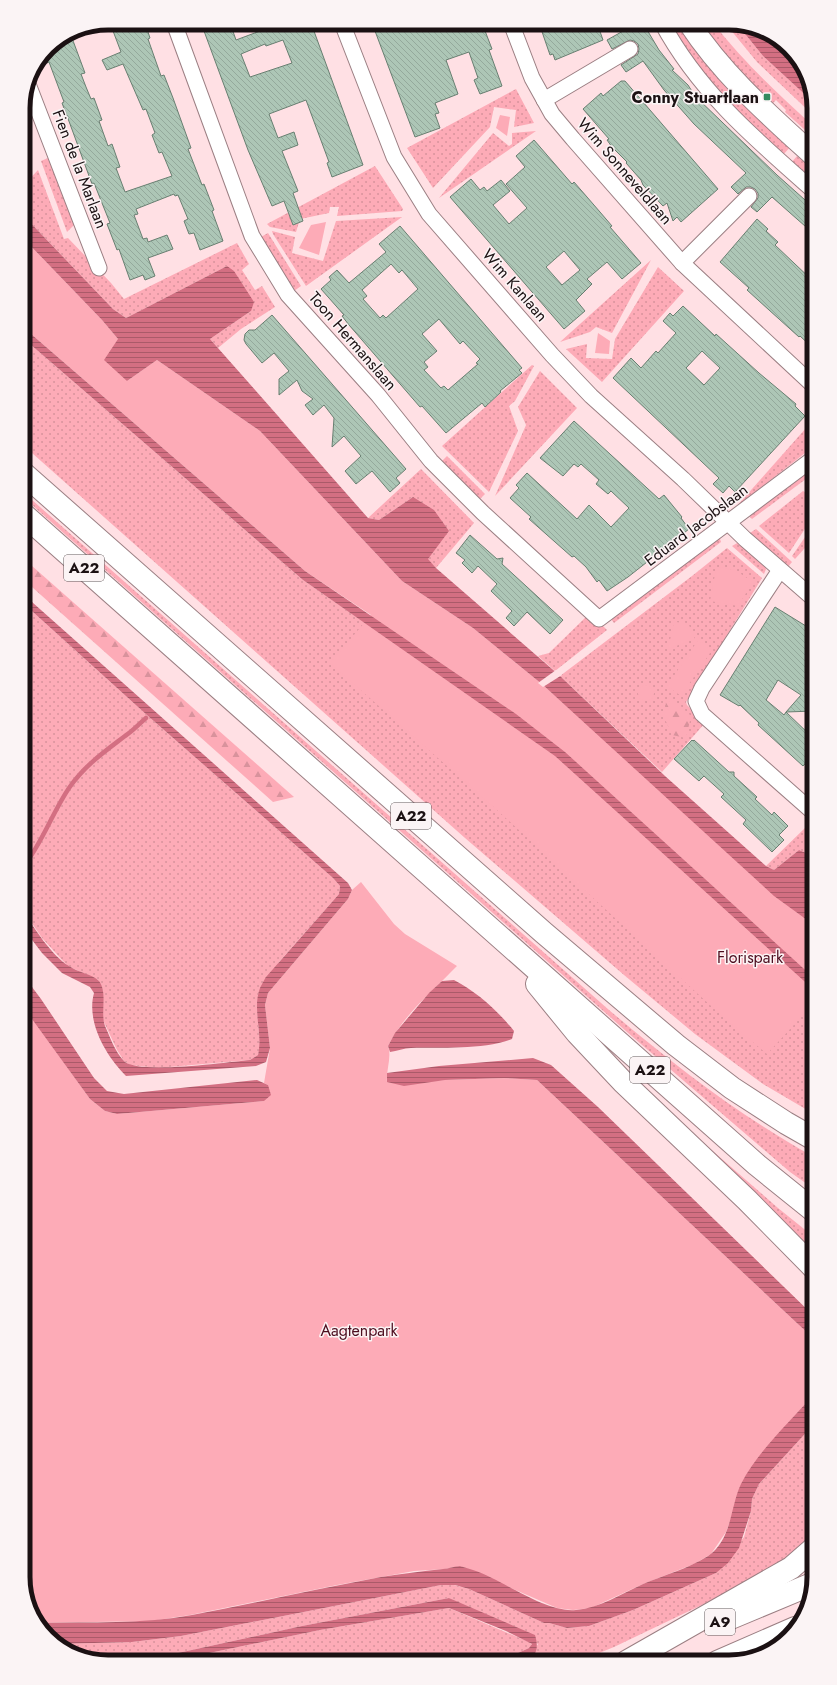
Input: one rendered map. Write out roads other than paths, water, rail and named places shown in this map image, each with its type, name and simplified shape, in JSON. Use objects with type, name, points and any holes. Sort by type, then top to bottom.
[{"type":"highway","name":"A22","points":[[30,479],[532,922],[676,1045],[732,1088],[807,1135]]},
{"type":"highway","name":"A22","points":[[30,520],[489,926],[539,972],[757,1164],[807,1205]]},
{"type":"highway","name":"A22","points":[[489,926],[577,1033],[624,1082],[747,1200],[807,1261]]},
{"type":"highway","points":[[640,1655],[791,1568],[807,1554]]},
{"type":"highway","name":"A9","points":[[645,1655],[806,1587]]},
{"type":"highway","name":"A9","points":[[733,1655],[784,1633]]},
{"type":"main road","points":[[694,30],[708,50],[739,86],[807,149]]},
{"type":"street","name":"Toon Hermanslaan","points":[[177,30],[252,236],[288,295],[378,395],[431,461],[483,513],[599,619]]},
{"type":"street","name":"Wim Kanlaan","points":[[345,30],[394,157],[429,214],[552,355],[591,396],[807,593]]},
{"type":"street","name":"Wim Sonneveldlaan","points":[[514,30],[532,78],[552,114],[682,263],[807,379]]},
{"type":"street","points":[[666,30],[697,78],[718,102],[734,119],[807,185]]},
{"type":"street","points":[[544,100],[630,49]]},
{"type":"street","name":"Fien de la Marlaan","points":[[32,94],[99,268]]},
{"type":"street","points":[[682,263],[749,196]]},
{"type":"street","name":"Eduard Jacobslaan","points":[[599,619],[807,463]]},
{"type":"street","points":[[780,570],[702,688],[696,701],[702,714],[807,807]]},
{"type":"waterway","points":[[30,858],[63,798],[75,780],[95,759],[131,732],[146,718]]},
{"type":"place","name":"Conny Stuartlaan","points":[[767,97]]},
{"type":"park label","name":"Florispark","points":[[750,957]]},
{"type":"park label","name":"Aagtenpark","points":[[359,1330]]}]
